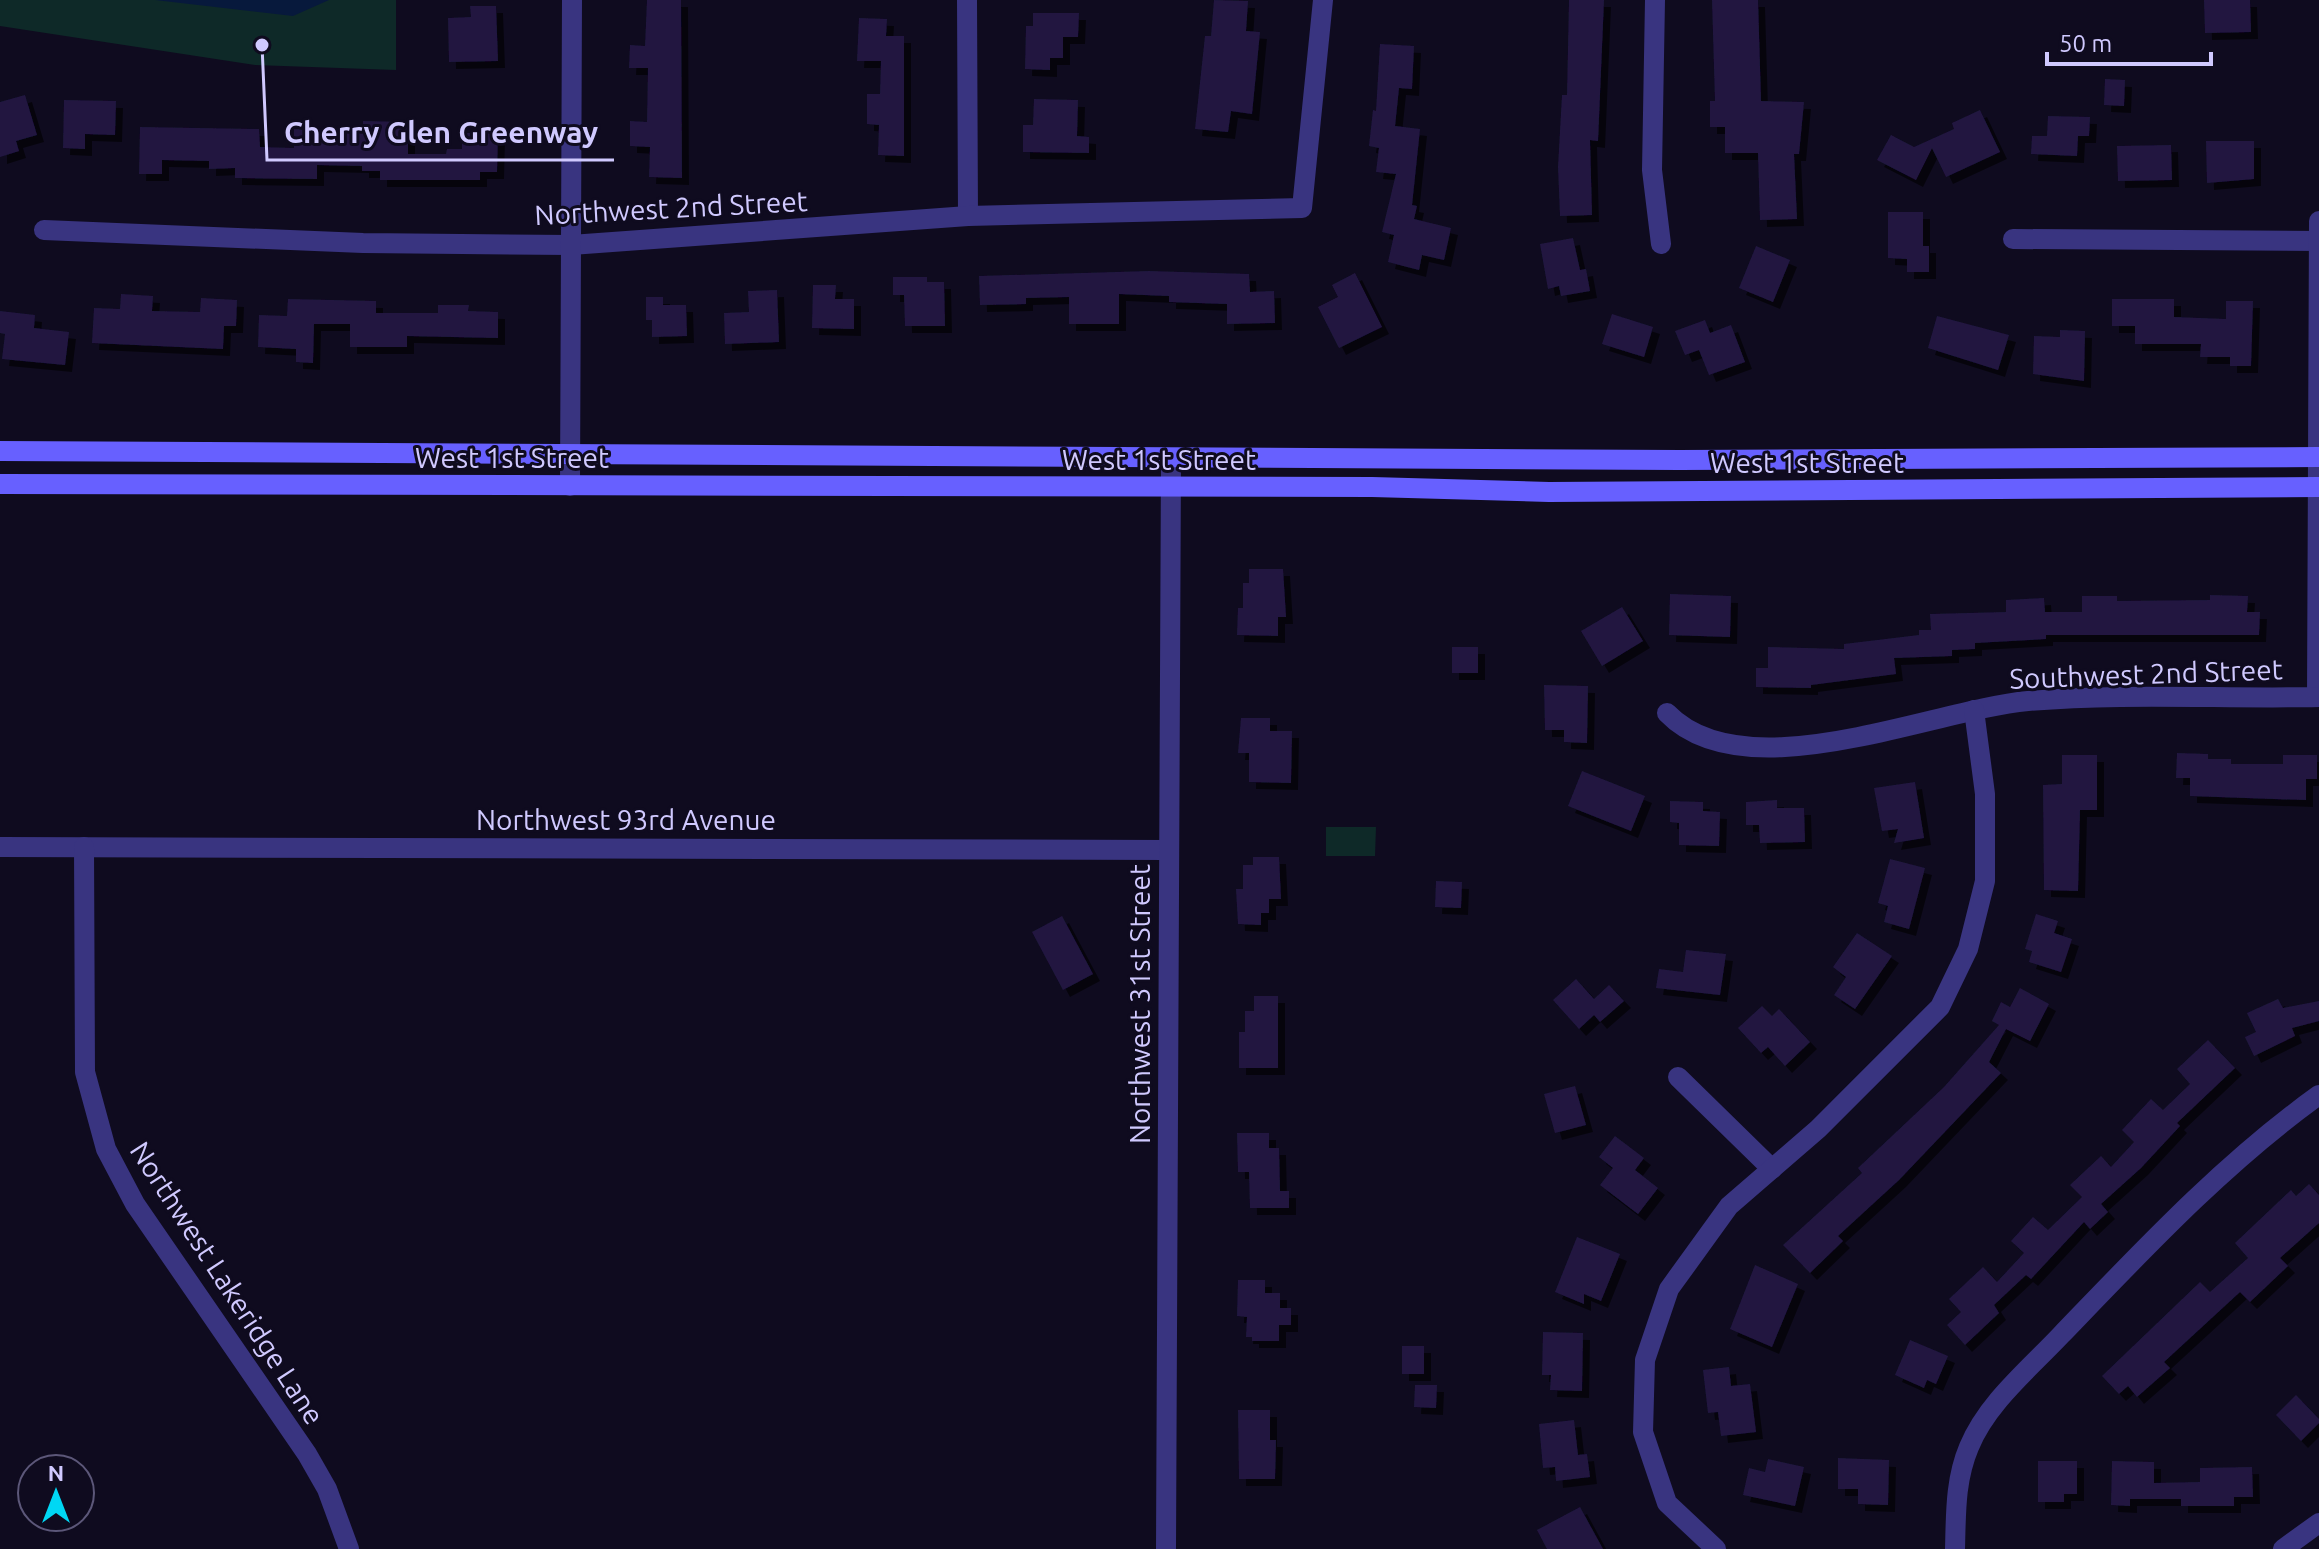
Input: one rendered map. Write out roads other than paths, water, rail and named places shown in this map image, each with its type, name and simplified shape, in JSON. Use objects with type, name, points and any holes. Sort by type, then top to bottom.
[{"type":"main road","name":"West 1st Street","points":[[0,451],[569,457],[1171,458],[2318,471]]},
{"type":"main road","name":"West 1st Street","points":[[0,484],[1171,489],[1372,487],[1564,492],[2318,471]]},
{"type":"street","points":[[570,486],[573,379],[572,0]]},
{"type":"street","points":[[967,0],[968,216]]},
{"type":"street","name":"Northwest 2nd Street","points":[[44,230],[363,243],[571,245],[968,216],[1302,208],[1323,0]]},
{"type":"street","points":[[1655,0],[1652,170],[1661,244]]},
{"type":"street","points":[[2318,697],[2319,221]]},
{"type":"street","points":[[2013,239],[2319,241]]},
{"type":"street","name":"Northwest 31st Street","points":[[1166,1549],[1171,458]]},
{"type":"street","name":"Southwest 2nd Street","points":[[1667,713],[1691,734],[1709,741],[1751,747],[1888,732],[1974,710],[2027,702],[2318,697]]},
{"type":"street","points":[[1716,1549],[1667,1503],[1643,1432],[1645,1360],[1669,1289],[1729,1206],[1818,1129],[1940,1007],[1968,949],[1985,881],[1985,794],[1974,710]]},
{"type":"street","name":"Northwest 93rd Avenue","points":[[0,847],[1168,850]]},
{"type":"street","name":"Northwest Lakeridge Lane","points":[[84,847],[85,1072],[106,1149],[135,1204],[307,1454],[327,1489],[349,1549]]},
{"type":"street","points":[[1678,1077],[1772,1169]]},
{"type":"street","points":[[1955,1549],[1958,1478],[1980,1426],[2005,1394],[2172,1222],[2279,1123],[2319,1095]]},
{"type":"street","points":[[2283,1549],[2316,1526]]},
{"type":"water","points":[[155,0],[329,0],[293,16]]},
{"type":"place","name":"Cherry Glen Greenway","points":[[262,45]]}]
